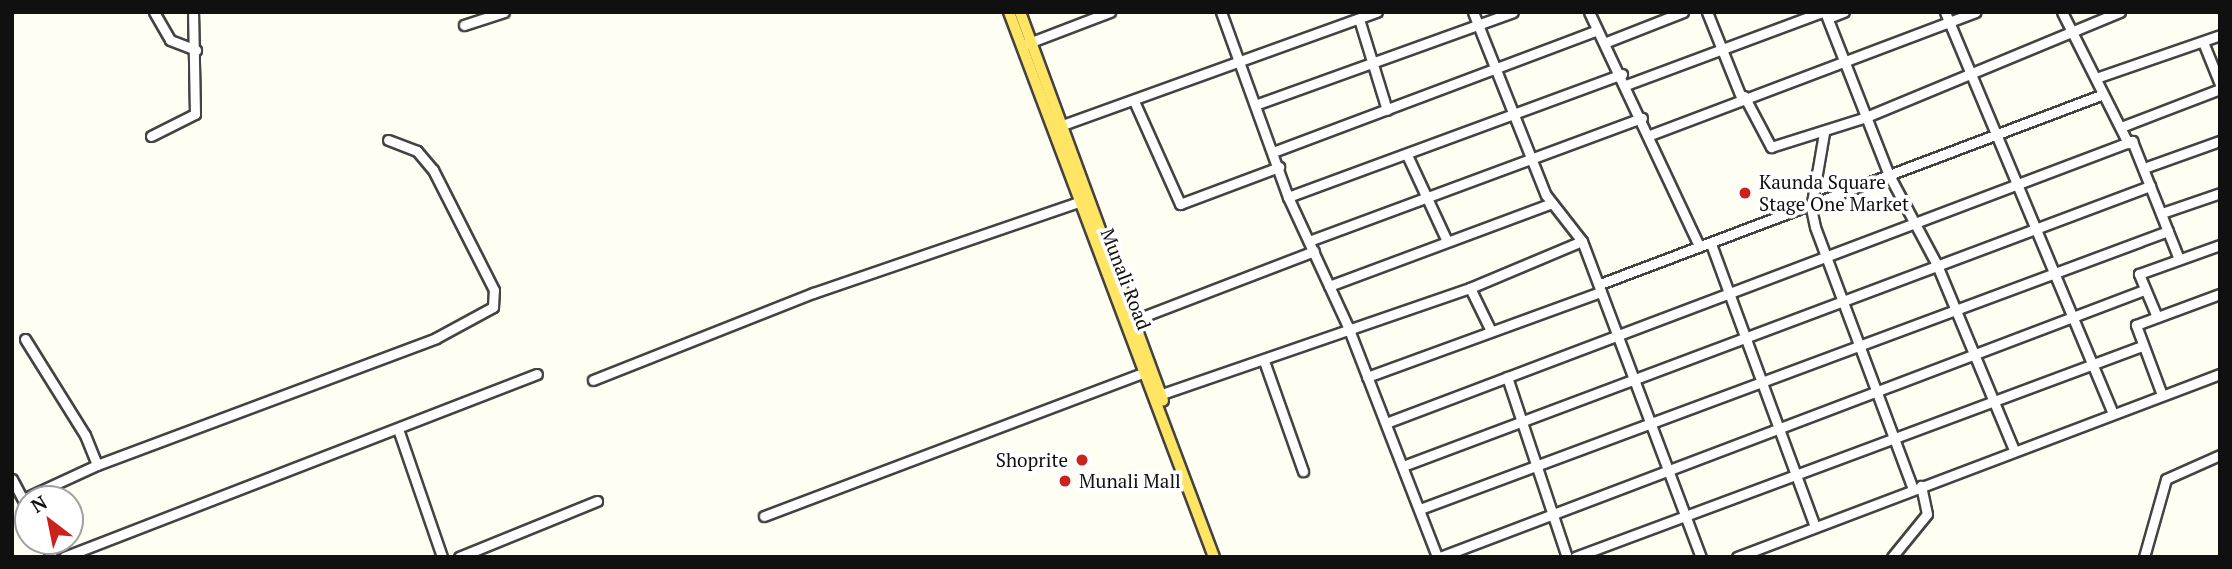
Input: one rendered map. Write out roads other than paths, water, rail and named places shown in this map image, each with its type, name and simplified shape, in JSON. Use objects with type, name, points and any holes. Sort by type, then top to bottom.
[{"type":"main road","name":"Munali Road","points":[[1009,12],[1026,44],[1129,322],[1221,557]]},
{"type":"main road","name":"Munali Road","points":[[1020,12],[1026,44]]},
{"type":"main road","name":"Munali Road","points":[[1129,322],[1142,373],[1158,395],[1213,557]]},
{"type":"street","points":[[154,12],[170,40],[197,50]]},
{"type":"street","points":[[151,136],[195,114],[197,50],[193,12]]},
{"type":"street","points":[[464,25],[504,12]]},
{"type":"street","points":[[1026,44],[1110,12]]},
{"type":"street","points":[[1056,127],[1134,101],[1239,59],[1356,17],[1377,12]]},
{"type":"street","points":[[1474,12],[1492,70],[1529,160],[1552,203],[1582,241],[1631,381],[1701,557]]},
{"type":"street","points":[[1255,105],[1513,12]]},
{"type":"street","points":[[1588,12],[1622,74],[1699,246]]},
{"type":"street","points":[[1604,43],[1683,12]]},
{"type":"street","points":[[1707,12],[1743,96],[1771,147],[1824,133],[1866,117],[1967,72],[2120,12]]},
{"type":"street","points":[[1626,85],[1825,14],[1844,12]]},
{"type":"street","points":[[1945,12],[1967,72],[1999,138],[2016,184],[2039,227],[2072,319],[2113,413]]},
{"type":"street","points":[[1650,135],[1743,96],[1976,12]]},
{"type":"street","points":[[2062,12],[2090,76],[2096,78],[2220,34]]},
{"type":"street","points":[[1225,13],[1288,197],[1348,327],[1439,557],[2144,290]]},
{"type":"street","points":[[1825,14],[1889,176],[1937,265],[2014,450]]},
{"type":"street","points":[[1356,17],[1387,110]]},
{"type":"street","points":[[1273,152],[1597,30]]},
{"type":"street","points":[[2121,127],[2220,86],[2203,42]]},
{"type":"street","points":[[1288,197],[1622,74]]},
{"type":"street","points":[[2096,78],[2101,95],[2128,143]]},
{"type":"street","points":[[1367,377],[1600,288],[1699,246],[1811,208],[1889,176],[1999,138],[2101,95]]},
{"type":"street","points":[[1134,101],[1181,204],[1279,167]]},
{"type":"street","points":[[1309,241],[1427,200],[1642,118]]},
{"type":"street","points":[[1824,133],[1811,208],[1824,255],[1874,391],[1927,514],[1892,557]]},
{"type":"street","points":[[53,485],[97,465],[436,338],[493,307],[494,290],[433,170],[411,146],[388,140]]},
{"type":"street","points":[[2144,168],[2220,141]]},
{"type":"street","points":[[1386,423],[1729,294],[1824,255],[2128,143],[2133,142],[2179,259]]},
{"type":"street","points":[[1407,155],[1447,241]]},
{"type":"street","points":[[1403,466],[1748,339],[1841,300],[2150,186]]},
{"type":"street","points":[[2162,213],[2220,193]]},
{"type":"street","points":[[593,380],[813,293],[1083,200]]},
{"type":"street","points":[[1329,286],[1552,203]]},
{"type":"street","points":[[1420,509],[1766,383],[1954,308],[2168,231]]},
{"type":"street","points":[[1158,395],[1265,361],[1348,327],[1471,288],[1582,241]]},
{"type":"street","points":[[1711,244],[1766,383],[1815,526]]},
{"type":"street","points":[[2157,317],[2144,290],[2140,273],[2220,245]]},
{"type":"street","points":[[1129,322],[1314,251]]},
{"type":"street","points":[[1471,288],[1491,331]]},
{"type":"street","points":[[2162,395],[2136,325],[2220,294]]},
{"type":"street","points":[[25,339],[97,465]]},
{"type":"street","points":[[1576,557],[1684,514],[1797,476],[1891,434],[2090,362],[2142,346]]},
{"type":"street","points":[[1265,361],[1303,471]]},
{"type":"street","points":[[764,516],[1142,373]]},
{"type":"street","points":[[64,557],[537,374]]},
{"type":"street","points":[[1737,557],[2220,374]]},
{"type":"street","points":[[1507,377],[1567,557]]},
{"type":"street","points":[[398,429],[442,557]]},
{"type":"street","points":[[2144,557],[2166,479],[2220,455]]},
{"type":"street","points":[[459,557],[597,501]]},
{"type":"place","name":"Kaunda Square Stage One Market","points":[[1745,193]]},
{"type":"place","name":"Shoprite","points":[[1082,460]]},
{"type":"place","name":"Munali Mall","points":[[1065,481]]}]
